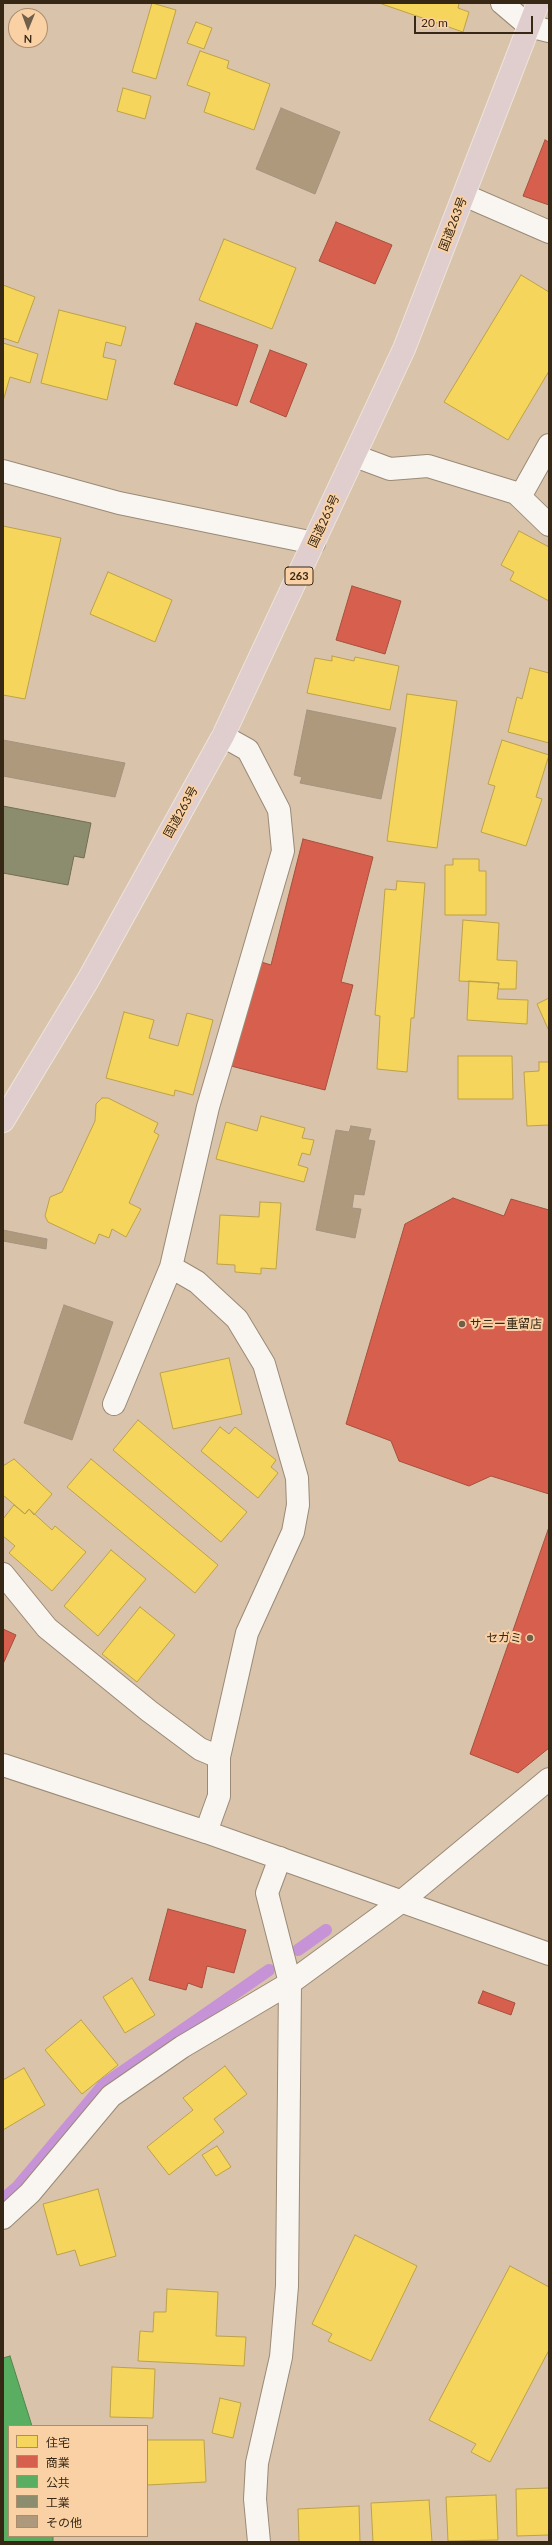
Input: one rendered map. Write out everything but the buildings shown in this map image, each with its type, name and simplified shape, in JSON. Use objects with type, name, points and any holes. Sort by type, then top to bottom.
[{"type":"highway","name":"国道263号","points":[[3,1122],[88,980],[223,736],[404,350],[464,195],[539,28],[538,3]]},
{"type":"street","points":[[502,3],[539,28]]},
{"type":"street","points":[[464,195],[549,232]]},
{"type":"street","points":[[520,497],[549,445]]},
{"type":"street","points":[[355,456],[390,469],[428,466],[516,493],[549,525]]},
{"type":"street","points":[[3,470],[119,503],[314,543]]},
{"type":"street","points":[[114,1404],[171,1267],[208,1108],[283,851],[279,810],[248,750],[223,736]]},
{"type":"street","points":[[171,1267],[197,1282],[237,1319],[264,1364],[297,1478],[298,1505],[293,1532],[247,1632],[219,1757],[219,1796],[206,1832]]},
{"type":"street","points":[[3,1574],[47,1628],[149,1711],[200,1749],[219,1757]]},
{"type":"street","points":[[3,1765],[206,1832],[549,1954]]},
{"type":"street","points":[[3,2218],[30,2193],[112,2096],[182,2047],[290,1983],[402,1901],[549,1779]]},
{"type":"street","points":[[259,2542],[255,2499],[257,2463],[281,2357],[287,2286],[290,1983],[267,1893],[280,1858]]},
{"type":"waterway","points":[[298,1950],[326,1930]]},
{"type":"waterway","points":[[3,2199],[17,2187],[103,2085],[269,1970]]},
{"type":"place","name":"サニー重留店","points":[[462,1324]]},
{"type":"place","name":"セガミ","points":[[530,1638]]}]
